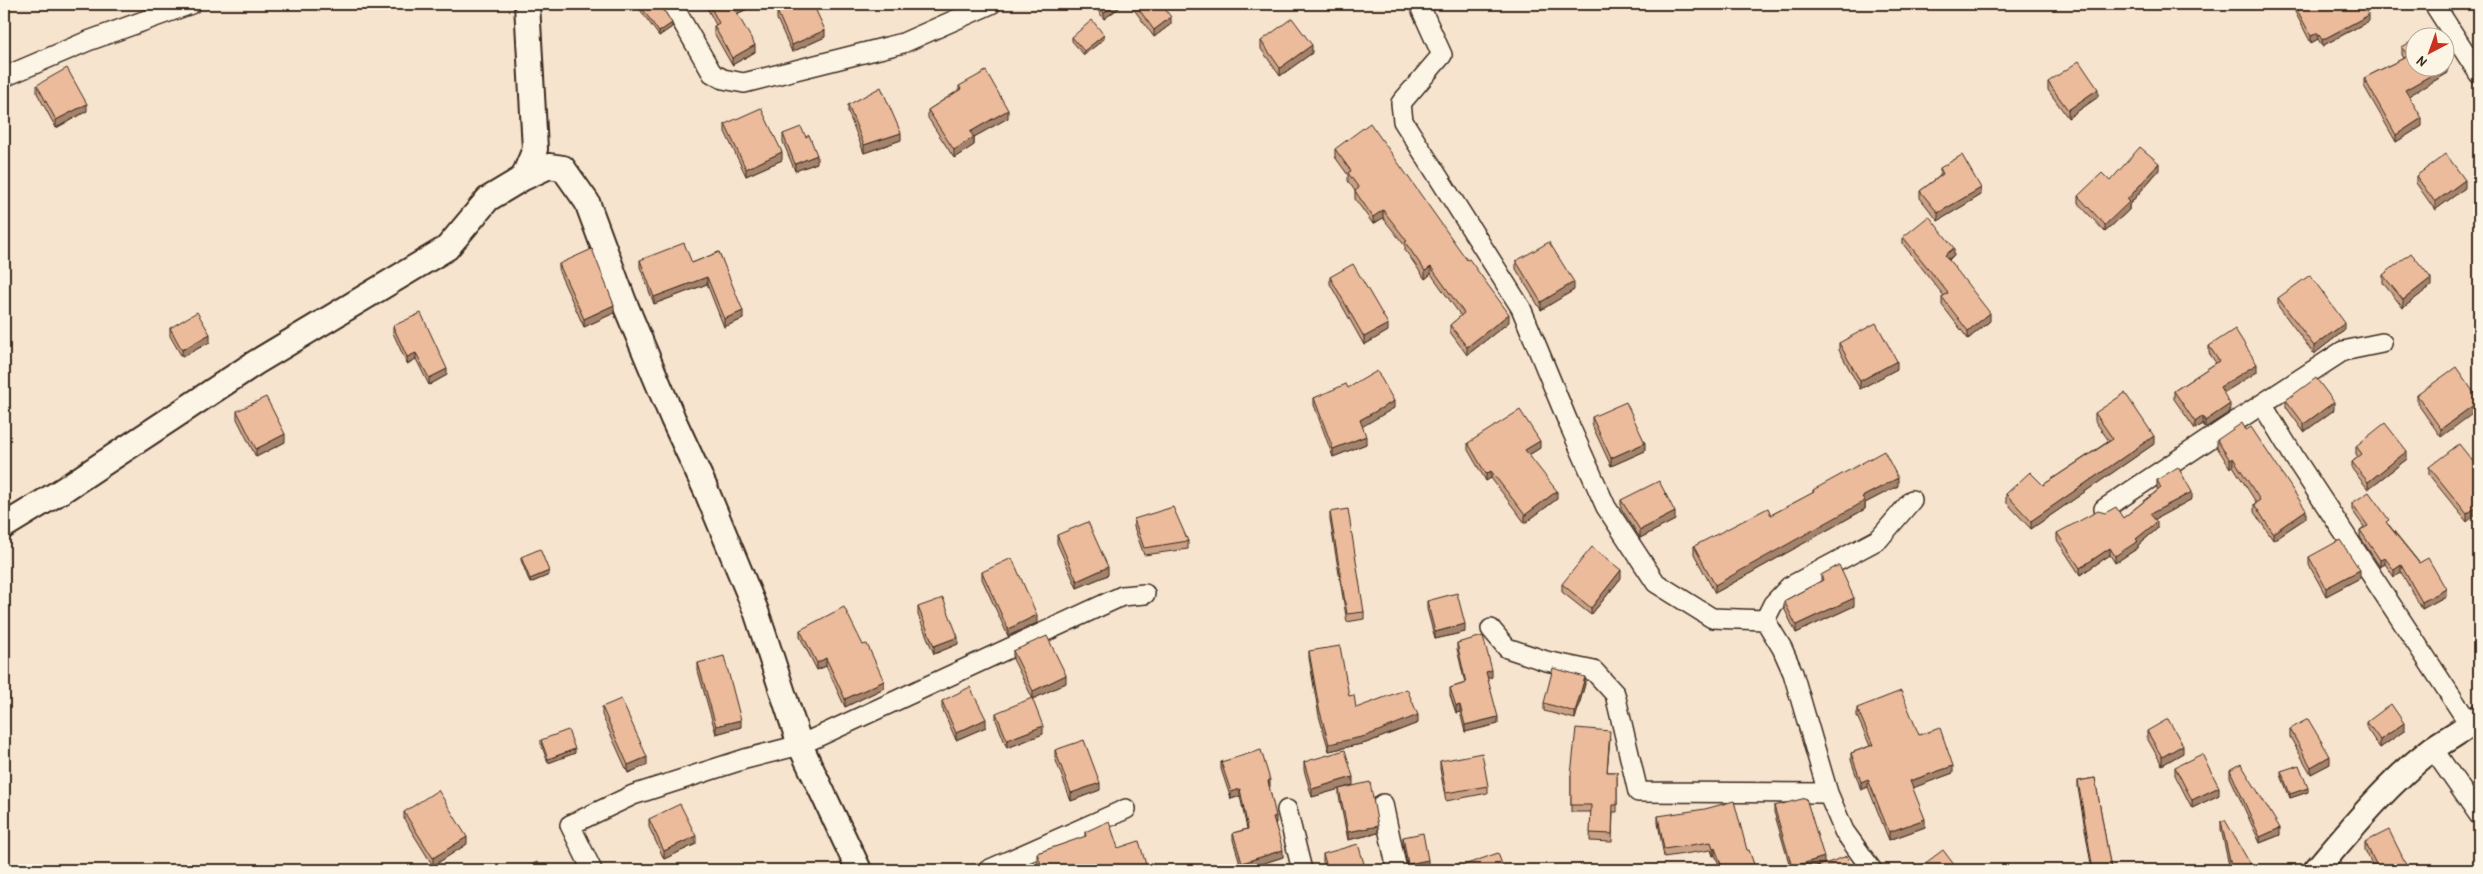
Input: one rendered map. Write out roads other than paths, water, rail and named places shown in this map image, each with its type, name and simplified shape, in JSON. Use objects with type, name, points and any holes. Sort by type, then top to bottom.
[{"type":"street","points":[[4,77],[88,41],[192,4]]},
{"type":"street","points":[[523,178],[535,149],[527,4]]},
{"type":"street","points":[[672,4],[712,73],[723,79],[744,83],[902,43],[991,4]]},
{"type":"street","points":[[1419,4],[1442,55],[1401,104],[1403,121],[1521,308],[1568,422],[1606,507],[1656,583],[1712,618],[1764,620]]},
{"type":"street","points":[[2434,4],[2479,74]]},
{"type":"street","points":[[4,526],[63,490],[255,364],[447,248],[488,199],[523,178],[549,166],[563,168],[587,202],[624,302],[756,611],[800,745],[859,870]]},
{"type":"street","points":[[2104,509],[2343,351],[2382,343]]},
{"type":"street","points":[[2262,404],[2296,460],[2475,721],[2433,749],[2376,798],[2316,870]]},
{"type":"street","points":[[1764,620],[1773,604],[1790,587],[1878,540],[1912,500]]},
{"type":"street","points":[[592,870],[570,825],[633,795],[745,758],[800,745],[1122,596],[1145,594]]},
{"type":"street","points":[[1764,620],[1782,648],[1793,672],[1828,792],[1844,831],[1872,870]]},
{"type":"street","points":[[1491,629],[1507,648],[1546,661],[1594,671],[1615,694],[1638,792],[1828,792]]},
{"type":"street","points":[[2433,749],[2479,815]]},
{"type":"street","points":[[1383,804],[1397,870]]},
{"type":"street","points":[[988,870],[1126,809]]},
{"type":"street","points":[[1287,810],[1302,870]]}]
